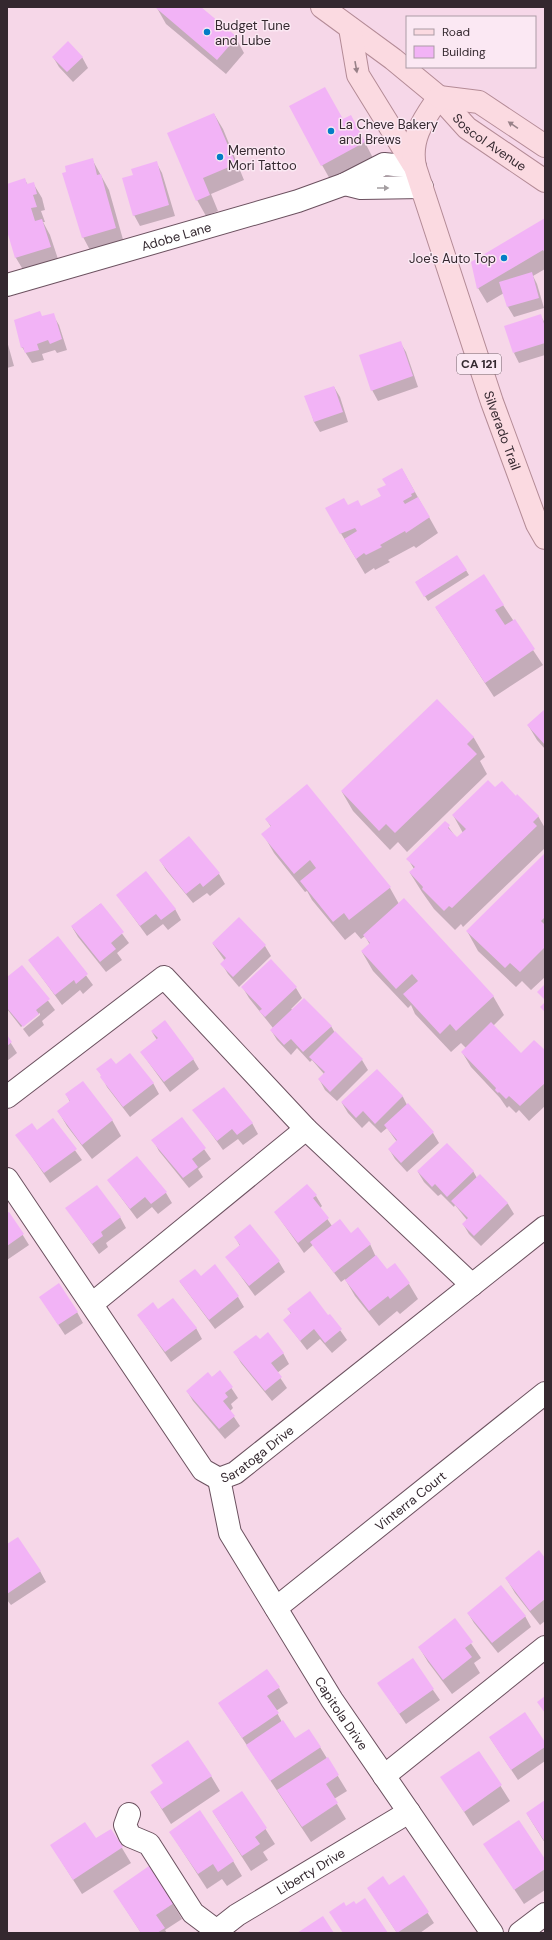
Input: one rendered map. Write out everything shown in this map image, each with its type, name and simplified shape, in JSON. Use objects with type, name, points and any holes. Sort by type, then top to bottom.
[{"type":"main road","name":"Soscol Avenue","points":[[322,7],[393,59],[440,96],[467,128],[545,181]]},
{"type":"main road","points":[[350,28],[358,75],[415,167]]},
{"type":"main road","name":"Soscol Avenue","points":[[440,96],[479,102],[545,146]]},
{"type":"main road","name":"Silverado Trail","points":[[440,96],[416,134],[412,150],[415,167],[492,402],[537,524],[545,538]]},
{"type":"street","name":"Adobe Lane","points":[[7,285],[298,201],[345,184],[384,164],[415,167]]},
{"type":"street","points":[[345,184],[360,188],[422,188]]},
{"type":"street","points":[[7,1097],[164,977],[306,1129],[472,1285]]},
{"type":"street","points":[[92,1304],[306,1129]]},
{"type":"street","name":"Saratoga Drive","points":[[7,1179],[203,1470],[219,1479],[235,1473],[545,1227]]},
{"type":"street","name":"Vinterra Court","points":[[276,1608],[545,1393]]},
{"type":"street","name":"Capitola Drive","points":[[219,1479],[230,1533],[332,1700],[492,1933]]},
{"type":"street","points":[[384,1776],[545,1648]]},
{"type":"street","name":"Liberty Drive","points":[[216,1932],[237,1915],[408,1812]]},
{"type":"street","points":[[129,1814],[125,1825],[130,1836],[149,1844],[193,1913],[216,1932]]},
{"type":"street","points":[[520,1933],[545,1914]]},
{"type":"building","name":"Budget Tune and Lube","points":[[201,7],[237,37],[217,60],[156,8]]},
{"type":"building","points":[[68,41],[83,57],[67,72],[52,57]]},
{"type":"building","name":"La Cheve Bakery and Brews","points":[[325,87],[343,119],[351,115],[365,142],[321,166],[289,106]]},
{"type":"building","points":[[214,113],[236,164],[203,178],[210,195],[196,201],[167,133]]},
{"type":"building","points":[[93,158],[97,175],[101,174],[116,228],[82,238],[62,173],[66,172],[65,166]]},
{"type":"building","points":[[157,161],[169,205],[133,216],[122,178],[133,175],[131,169]]},
{"type":"building","points":[[25,178],[27,184],[34,182],[37,194],[33,195],[37,207],[31,208],[35,221],[42,219],[51,247],[15,258],[7,231],[7,184]]},
{"type":"building","name":"Joe's Auto Top","points":[[545,218],[545,253],[543,250],[477,289],[471,262]]},
{"type":"building","points":[[532,272],[539,298],[507,307],[499,282]]},
{"type":"building","points":[[40,311],[42,316],[54,313],[62,339],[50,344],[48,340],[37,344],[39,350],[25,353],[23,347],[21,348],[14,320]]},
{"type":"building","points":[[541,314],[545,327],[545,343],[513,353],[504,326]]},
{"type":"building","points":[[401,341],[413,376],[371,391],[359,355]]},
{"type":"building","points":[[334,386],[343,412],[314,422],[304,396]]},
{"type":"building","points":[[402,468],[415,492],[411,494],[412,496],[403,501],[405,504],[418,497],[430,517],[406,533],[405,531],[380,545],[382,547],[366,555],[364,553],[356,559],[344,539],[357,531],[355,528],[340,534],[325,508],[344,498],[348,505],[358,500],[361,506],[381,496],[377,489],[386,485],[382,479]]},
{"type":"building","points":[[457,555],[467,570],[424,597],[415,582]]},
{"type":"building","points":[[484,574],[504,605],[495,610],[505,625],[515,619],[535,649],[485,683],[435,607]]},
{"type":"building","points":[[437,699],[474,737],[467,744],[477,754],[395,833],[386,824],[379,831],[341,791]]},
{"type":"building","points":[[545,709],[545,745],[527,725]]},
{"type":"building","points":[[488,780],[495,787],[502,781],[516,796],[517,794],[539,816],[533,822],[537,826],[452,908],[449,906],[444,911],[422,889],[423,887],[409,872],[415,867],[406,859],[445,821],[450,825],[448,828],[457,837],[466,829],[452,815]]},
{"type":"building","points":[[307,784],[391,887],[349,920],[344,913],[333,922],[300,881],[316,868],[310,860],[294,874],[261,834],[271,826],[265,819]]},
{"type":"building","points":[[189,836],[220,873],[203,887],[200,883],[186,894],[159,860]]},
{"type":"building","points":[[545,853],[545,917],[541,921],[545,925],[545,947],[520,972],[510,963],[505,968],[466,931]]},
{"type":"building","points":[[146,871],[176,909],[161,920],[156,914],[140,926],[116,895]]},
{"type":"building","points":[[404,898],[494,996],[456,1031],[450,1024],[440,1034],[403,994],[418,981],[412,974],[396,989],[361,951],[370,943],[363,935]]},
{"type":"building","points":[[101,903],[124,932],[111,943],[116,949],[100,962],[71,926]]},
{"type":"building","points":[[239,917],[266,945],[233,977],[220,964],[226,958],[212,943]]},
{"type":"building","points":[[58,936],[88,974],[76,984],[74,980],[55,995],[28,960]]},
{"type":"building","points":[[271,959],[297,987],[265,1017],[259,1011],[262,1009],[241,987]]},
{"type":"building","points":[[22,965],[50,999],[36,1010],[39,1014],[23,1027],[7,1008],[7,977]]},
{"type":"building","points":[[545,984],[545,1000],[537,992]]},
{"type":"building","points":[[304,998],[332,1026],[303,1052],[291,1039],[284,1045],[270,1030]]},
{"type":"building","points":[[545,1002],[545,1012],[540,1007]]},
{"type":"building","points":[[165,1020],[194,1059],[164,1082],[140,1052],[158,1038],[151,1031]]},
{"type":"building","points":[[491,1022],[521,1053],[534,1040],[545,1050],[545,1083],[520,1106],[509,1096],[506,1099],[499,1092],[498,1093],[495,1090],[496,1088],[461,1052]]},
{"type":"building","points":[[335,1031],[363,1059],[330,1092],[318,1079],[325,1072],[309,1057]]},
{"type":"building","points":[[7,1035],[12,1042],[7,1046]]},
{"type":"building","points":[[130,1053],[154,1083],[123,1107],[100,1077],[101,1075],[96,1069],[111,1058],[116,1064]]},
{"type":"building","points":[[377,1069],[403,1096],[375,1124],[363,1111],[356,1118],[341,1102]]},
{"type":"building","points":[[83,1081],[113,1120],[82,1145],[57,1111],[70,1101],[65,1094]]},
{"type":"building","points":[[224,1087],[253,1123],[237,1135],[232,1129],[217,1141],[192,1110]]},
{"type":"building","points":[[408,1103],[434,1132],[401,1163],[388,1149],[397,1140],[384,1125]]},
{"type":"building","points":[[182,1117],[206,1148],[192,1159],[198,1167],[183,1178],[151,1140]]},
{"type":"building","points":[[53,1118],[77,1149],[44,1173],[15,1135],[32,1123],[37,1130]]},
{"type":"building","points":[[447,1143],[474,1171],[447,1197],[435,1184],[432,1187],[417,1171]]},
{"type":"building","points":[[137,1156],[167,1192],[151,1204],[145,1197],[130,1209],[107,1180]]},
{"type":"building","points":[[480,1174],[508,1203],[474,1236],[462,1224],[468,1218],[451,1201]]},
{"type":"building","points":[[307,1184],[317,1195],[313,1198],[329,1218],[298,1243],[274,1212]]},
{"type":"building","points":[[97,1185],[121,1217],[101,1232],[103,1236],[92,1244],[65,1208]]},
{"type":"building","points":[[9,1212],[24,1234],[7,1246],[7,1213]]},
{"type":"building","points":[[340,1219],[351,1233],[358,1227],[371,1244],[334,1273],[310,1242]]},
{"type":"building","points":[[250,1224],[280,1261],[249,1286],[225,1257],[240,1245],[234,1237]]},
{"type":"building","points":[[376,1255],[387,1269],[395,1263],[410,1283],[390,1299],[388,1296],[369,1311],[345,1280]]},
{"type":"building","points":[[215,1264],[239,1296],[209,1320],[179,1281],[195,1269],[201,1276]]},
{"type":"building","points":[[59,1283],[78,1312],[58,1325],[39,1297]]},
{"type":"building","points":[[310,1291],[328,1315],[330,1314],[342,1329],[325,1343],[314,1329],[300,1341],[283,1320],[291,1313],[287,1309]]},
{"type":"building","points":[[173,1298],[197,1328],[165,1352],[137,1315],[153,1302],[158,1309]]},
{"type":"building","points":[[268,1332],[284,1353],[271,1363],[282,1377],[265,1391],[233,1352],[256,1335],[260,1339]]},
{"type":"building","points":[[220,1370],[233,1387],[225,1393],[228,1397],[223,1401],[235,1416],[219,1429],[186,1391],[208,1372],[212,1377]]},
{"type":"building","points":[[18,1537],[41,1571],[7,1594],[7,1544]]},
{"type":"building","points":[[539,1550],[545,1558],[545,1599],[530,1611],[505,1578]]},
{"type":"building","points":[[501,1585],[526,1616],[492,1643],[467,1613]]},
{"type":"building","points":[[455,1618],[473,1642],[465,1648],[472,1657],[443,1680],[418,1647]]},
{"type":"building","points":[[413,1658],[434,1689],[399,1714],[377,1683]]},
{"type":"building","points":[[267,1669],[280,1687],[267,1696],[279,1713],[242,1738],[218,1703]]},
{"type":"building","points":[[545,1696],[545,1713],[537,1702]]},
{"type":"building","points":[[525,1712],[545,1742],[545,1747],[511,1770],[489,1737]]},
{"type":"building","points":[[283,1720],[295,1738],[309,1729],[321,1747],[270,1781],[246,1745]]},
{"type":"building","points":[[188,1740],[212,1776],[162,1809],[150,1792],[163,1783],[151,1765]]},
{"type":"building","points":[[479,1751],[502,1785],[464,1812],[440,1777]]},
{"type":"building","points":[[328,1757],[339,1775],[326,1784],[338,1803],[302,1827],[277,1790]]},
{"type":"building","points":[[242,1791],[267,1828],[255,1837],[260,1844],[242,1856],[212,1811]]},
{"type":"building","points":[[545,1800],[545,1842],[526,1813]]},
{"type":"building","points":[[200,1810],[234,1861],[218,1872],[213,1864],[198,1874],[169,1832]]},
{"type":"building","points":[[519,1820],[545,1859],[545,1869],[514,1890],[483,1844]]},
{"type":"building","points":[[85,1822],[96,1838],[111,1829],[123,1847],[73,1880],[50,1845]]},
{"type":"building","points":[[149,1866],[174,1903],[156,1915],[165,1928],[157,1933],[141,1933],[113,1891]]},
{"type":"building","points":[[404,1875],[429,1912],[397,1933],[367,1888],[383,1876],[389,1885]]},
{"type":"building","points":[[365,1898],[388,1933],[343,1933],[329,1912],[344,1902],[346,1906],[354,1901],[356,1904]]},
{"type":"building","points":[[323,1916],[334,1933],[297,1933]]},
{"type":"place","name":"Budget Tune and Lube","points":[[207,32]]},
{"type":"place","name":"La Cheve Bakery and Brews","points":[[331,131]]},
{"type":"place","name":"Memento Mori Tattoo","points":[[220,157]]},
{"type":"place","name":"Joe's Auto Top","points":[[504,258]]}]
